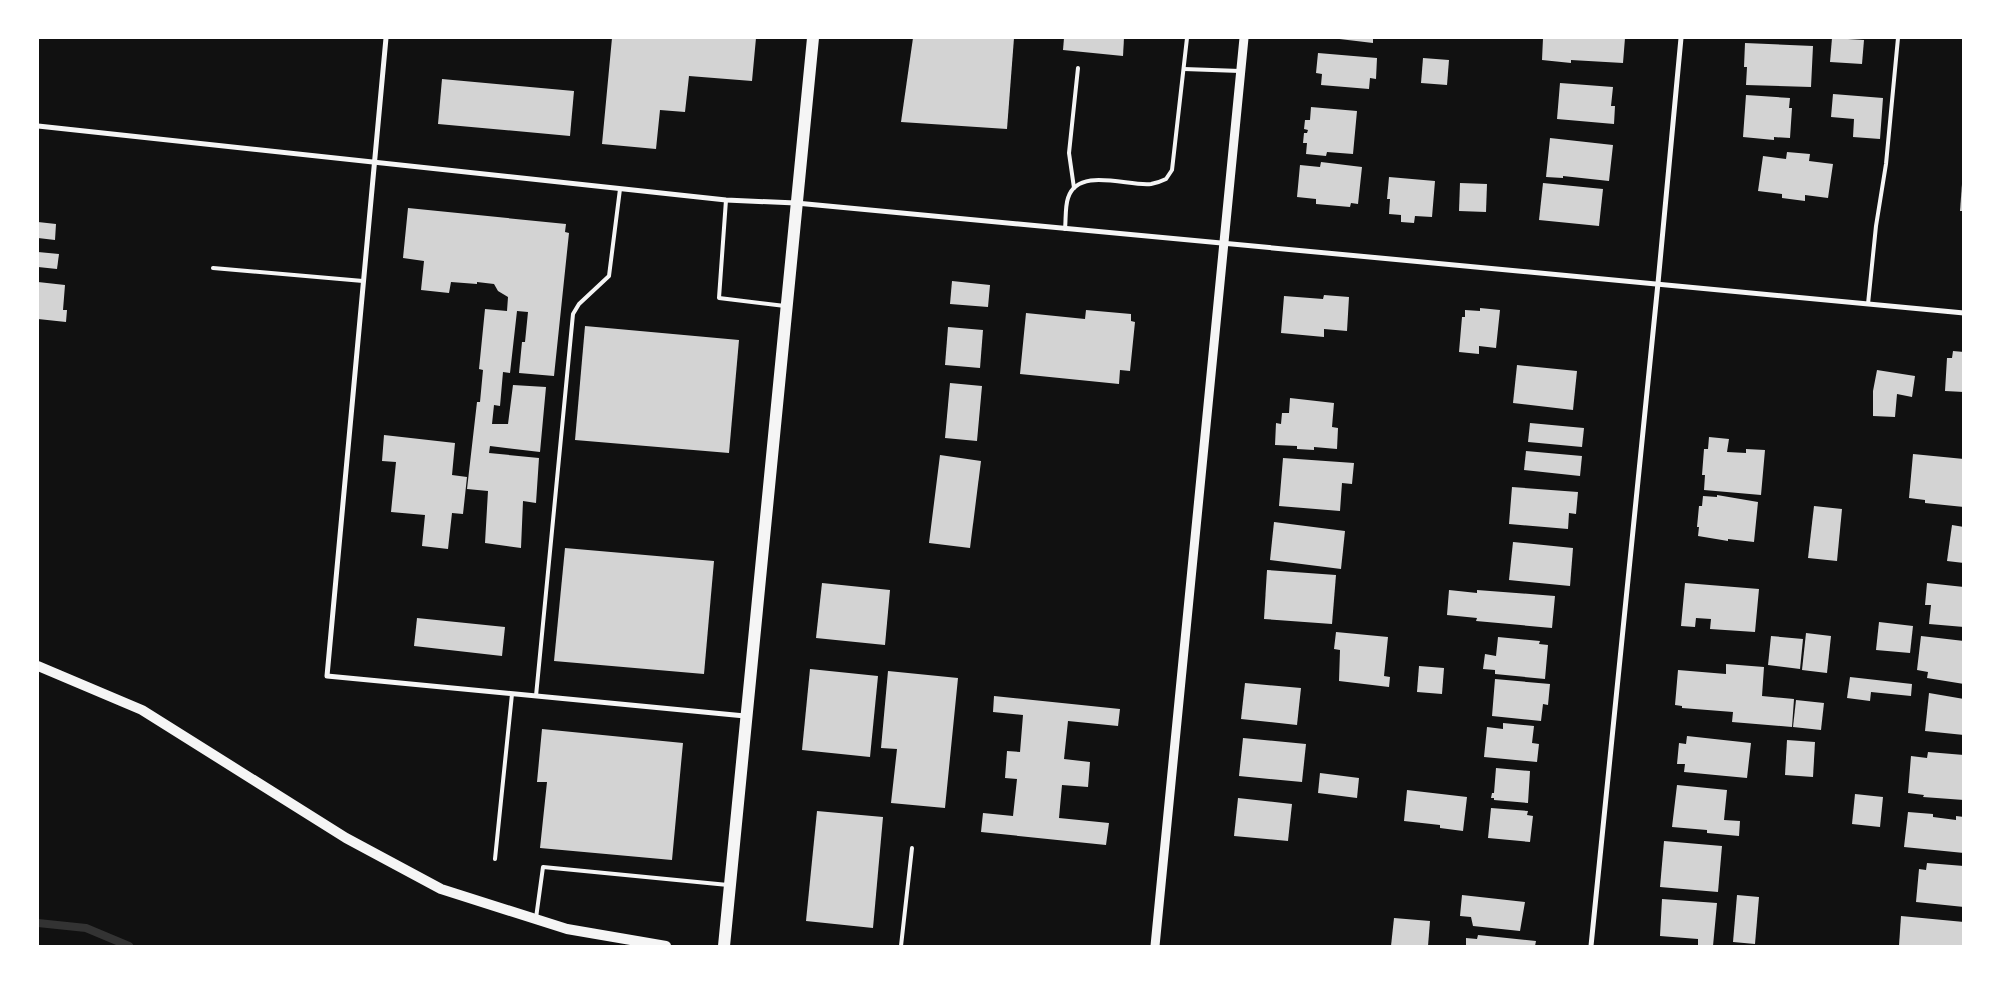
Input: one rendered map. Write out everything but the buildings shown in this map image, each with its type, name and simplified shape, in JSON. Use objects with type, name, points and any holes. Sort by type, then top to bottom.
[{"type":"main road","points":[[724,946],[813,38]]},
{"type":"main road","points":[[38,666],[142,710],[346,838],[441,889],[567,929],[666,946]]},
{"type":"street","points":[[386,38],[373,162],[327,676],[746,716]]},
{"type":"street","points":[[1155,946],[1244,38]]},
{"type":"street","points":[[1590,946],[1658,284],[1681,38]]},
{"type":"street","points":[[38,126],[726,200],[796,204],[1964,313]]},
{"type":"lane","points":[[1065,229],[1068,197],[1074,188],[1082,182],[1097,180],[1151,184],[1166,179],[1172,170],[1187,38]]},
{"type":"lane","points":[[1868,304],[1876,226],[1886,164],[1898,38]]},
{"type":"lane","points":[[1074,188],[1069,153],[1078,68]]},
{"type":"lane","points":[[1184,68],[1240,71]]},
{"type":"lane","points":[[536,696],[573,314],[579,304],[609,276],[620,188]]},
{"type":"lane","points":[[726,200],[718,298],[786,306]]},
{"type":"lane","points":[[213,268],[362,281]]},
{"type":"lane","points":[[495,859],[512,694]]},
{"type":"lane","points":[[901,946],[912,848]]},
{"type":"lane","points":[[536,920],[543,867],[730,886]]},
{"type":"waterway","points":[[38,923],[86,928],[129,946]]}]
